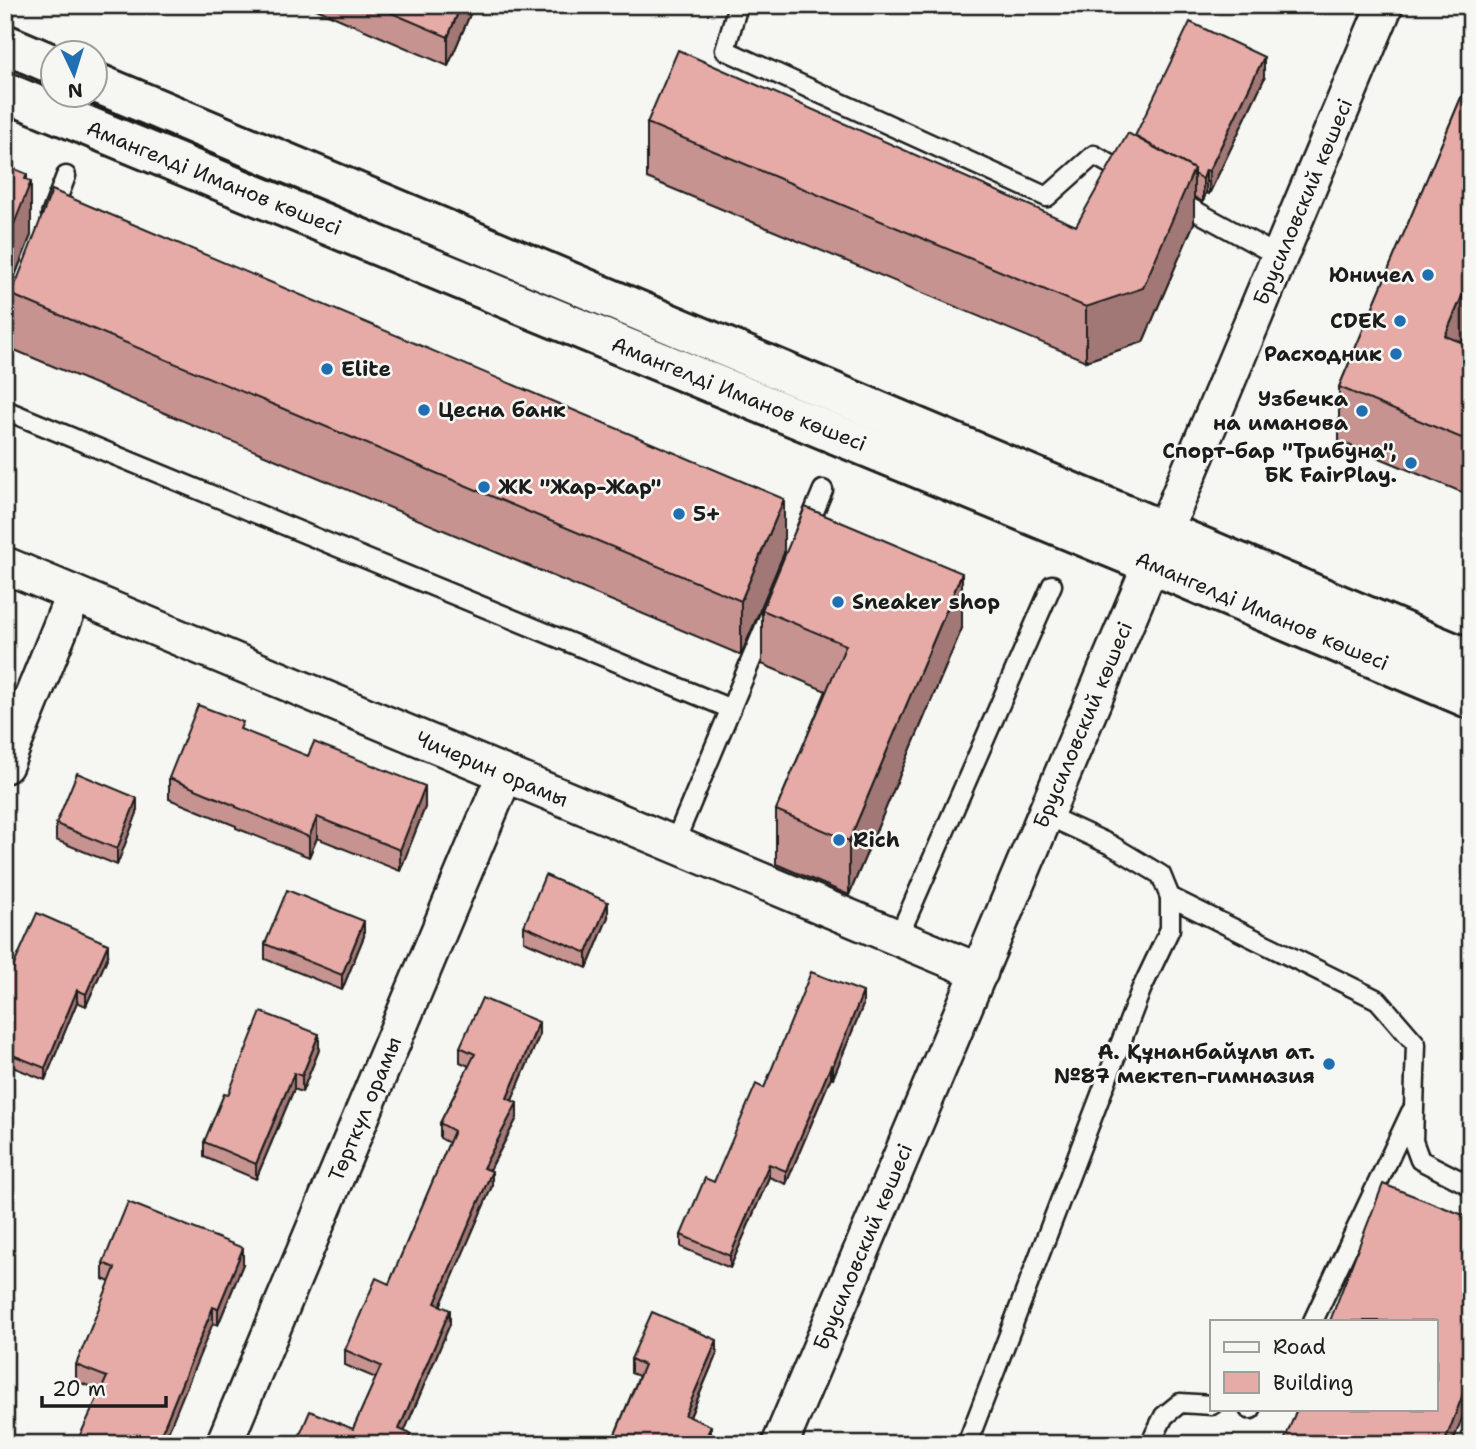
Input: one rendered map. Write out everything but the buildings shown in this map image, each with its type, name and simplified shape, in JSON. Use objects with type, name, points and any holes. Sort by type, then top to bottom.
[{"type":"main road","points":[[5,44],[38,58]]},
{"type":"main road","name":"Амангелді Иманов көшесі","points":[[108,88],[1158,548],[1471,699]]},
{"type":"main road","name":"Амангелді Иманов көшесі","points":[[5,92],[1158,548],[1471,660]]},
{"type":"street","name":"Брусиловский көшесі","points":[[780,1444],[1385,5]]},
{"type":"street","name":"Чичерин орамы","points":[[5,565],[980,972]]},
{"type":"street","points":[[5,765],[74,594]]},
{"type":"street","name":"Төрткүл орамы","points":[[224,1444],[505,774]]},
{"type":"lane","points":[[738,5],[725,50],[1047,197],[1094,155],[1280,257]]},
{"type":"lane","points":[[43,236],[66,176]]},
{"type":"lane","points":[[5,410],[731,709]]},
{"type":"lane","points":[[801,541],[823,490]]},
{"type":"lane","points":[[898,938],[1052,585]]},
{"type":"lane","points":[[674,844],[774,606]]},
{"type":"lane","points":[[967,1444],[1141,989],[1170,929],[1170,897],[1161,875],[1111,845],[1046,815]]},
{"type":"lane","points":[[1170,897],[1378,1000],[1416,1044],[1413,1141],[1420,1160],[1471,1185]]},
{"type":"lane","points":[[1313,1320],[1415,1103]]},
{"type":"lane","points":[[1150,1444],[1164,1416],[1180,1404],[1210,1405]]},
{"type":"place","name":"Юничел","points":[[1428,275]]},
{"type":"place","name":"CDEK","points":[[1400,321]]},
{"type":"place","name":"Расходник","points":[[1396,354]]},
{"type":"place","name":"Elite","points":[[327,369]]},
{"type":"place","name":"Цесна банк","points":[[424,410]]},
{"type":"place","name":"Узбечка на иманова","points":[[1362,411]]},
{"type":"place","name":"Спорт-бар \"Трибуна\", БК FairPlay.","points":[[1411,463]]},
{"type":"place","name":"ЖК \"Жар-Жар\"","points":[[484,487]]},
{"type":"place","name":"5+","points":[[679,514]]},
{"type":"place","name":"Sneaker shop","points":[[838,602]]},
{"type":"place","name":"Rich","points":[[839,840]]},
{"type":"place","name":"А. Құнанбайұлы ат. №87 мектеп-гимназия","points":[[1329,1064]]}]
